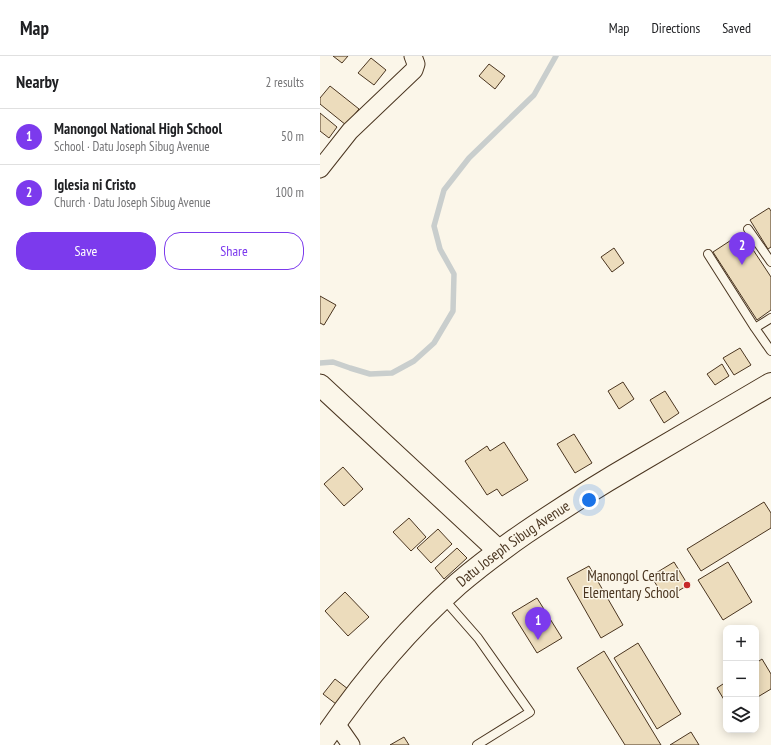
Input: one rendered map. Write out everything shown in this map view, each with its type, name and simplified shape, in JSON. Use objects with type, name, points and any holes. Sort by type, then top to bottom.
[{"type":"main road","name":"Datu Joseph Sibug Avenue","points":[[320,745],[336,722],[388,656],[421,619],[458,584],[499,551],[595,487],[771,384]]},
{"type":"street","points":[[320,169],[350,131],[414,70],[416,64],[413,56]]},
{"type":"street","points":[[320,385],[499,551]]},
{"type":"street","points":[[336,722],[351,745]]},
{"type":"lane","points":[[748,229],[771,262]]},
{"type":"lane","points":[[708,254],[771,351]]},
{"type":"lane","points":[[755,328],[771,318]]},
{"type":"lane","points":[[443,598],[478,638],[530,712],[477,745]]},
{"type":"building","points":[[333,56],[348,56],[342,63]]},
{"type":"building","points":[[371,58],[386,70],[374,85],[358,73]]},
{"type":"building","points":[[489,64],[505,76],[495,89],[479,76]]},
{"type":"building","points":[[330,86],[359,109],[346,125],[320,104],[320,98]]},
{"type":"building","points":[[320,113],[337,127],[329,138],[320,131]]},
{"type":"building","points":[[769,208],[771,211],[771,247],[768,249],[750,220]]},
{"type":"building","points":[[742,233],[771,277],[771,310],[757,320],[713,252]]},
{"type":"building","points":[[614,248],[624,263],[612,272],[601,257]]},
{"type":"building","points":[[320,296],[336,305],[324,325],[320,323]]},
{"type":"building","points":[[740,348],[751,365],[734,375],[723,358]]},
{"type":"building","points":[[722,364],[729,376],[715,385],[707,374]]},
{"type":"building","points":[[623,382],[634,399],[619,409],[608,391]]},
{"type":"building","points":[[665,391],[679,413],[664,423],[650,400]]},
{"type":"building","points":[[574,434],[592,463],[575,473],[557,444]]},
{"type":"building","points":[[504,442],[528,480],[502,496],[497,489],[487,495],[465,461],[487,446],[490,451]]},
{"type":"building","points":[[343,467],[363,489],[344,506],[324,484]]},
{"type":"building","points":[[764,502],[771,513],[771,528],[701,571],[687,549]]},
{"type":"building","points":[[409,518],[426,537],[411,551],[393,532]]},
{"type":"building","points":[[438,529],[452,544],[431,563],[417,548]]},
{"type":"building","points":[[457,548],[467,558],[444,579],[435,568]]},
{"type":"building","points":[[674,562],[688,585],[665,599],[651,576]]},
{"type":"building","points":[[728,562],[752,602],[723,620],[698,580]]},
{"type":"building","points":[[589,566],[623,625],[601,638],[567,578]]},
{"type":"building","points":[[345,592],[369,617],[348,636],[325,611]]},
{"type":"building","points":[[537,598],[562,638],[537,653],[512,613]]},
{"type":"building","points":[[638,643],[681,714],[657,729],[614,658]]},
{"type":"building","points":[[604,651],[661,745],[625,745],[577,668]]},
{"type":"building","points":[[762,659],[771,674],[771,689],[759,696],[759,661]]},
{"type":"building","points":[[335,679],[348,689],[336,704],[323,694]]},
{"type":"building","points":[[723,684],[723,698],[717,688]]},
{"type":"building","points":[[691,732],[699,745],[670,745]]},
{"type":"building","points":[[404,737],[409,745],[390,745]]},
{"type":"waterway","points":[[320,363],[333,362],[370,374],[392,373],[414,361],[434,343],[453,311],[454,274],[440,249],[434,226],[444,190],[469,158],[534,95],[556,56]]},
{"type":"place","name":"Iglesia ni Cristo","points":[[742,265]]},
{"type":"place","name":"Manongol Central Elementary School","points":[[687,585]]},
{"type":"place","name":"Manongol National High School","points":[[538,640]]}]
